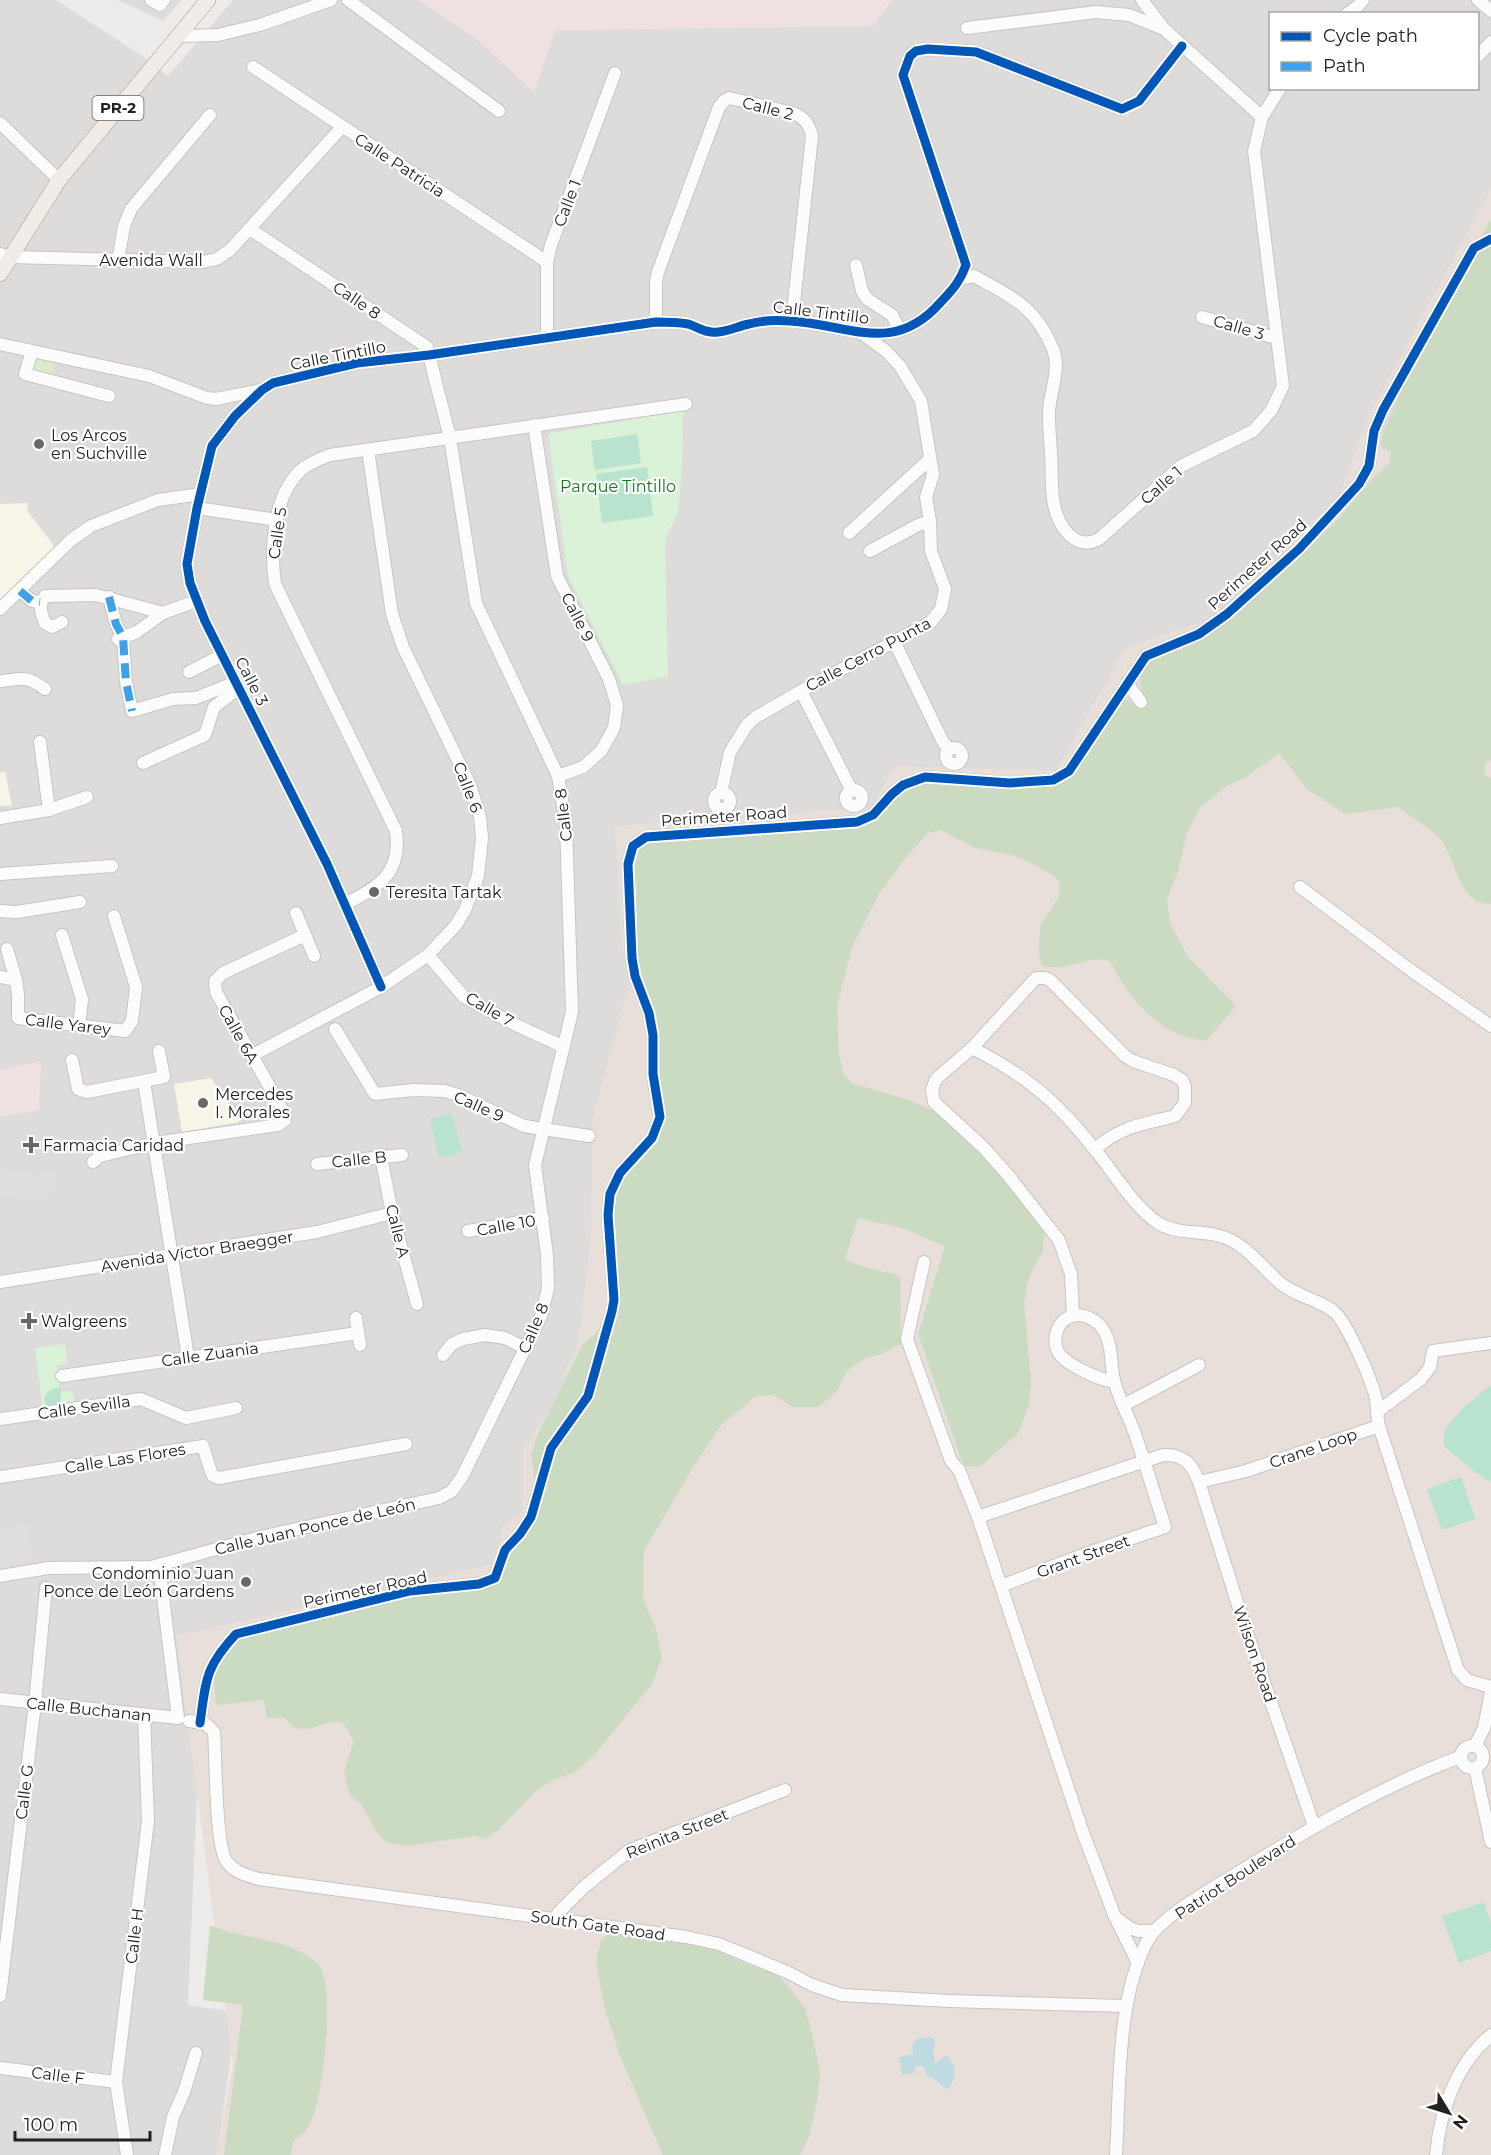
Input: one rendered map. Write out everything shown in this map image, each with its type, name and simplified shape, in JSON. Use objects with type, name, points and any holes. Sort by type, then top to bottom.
[{"type":"main road","name":"PR-2","points":[[0,274],[5,255],[59,180],[208,0]]},
{"type":"street","points":[[151,0],[160,5],[164,0]]},
{"type":"street","points":[[178,36],[218,35],[260,25],[331,0]]},
{"type":"street","points":[[348,0],[499,111]]},
{"type":"street","points":[[1142,0],[1164,29],[1262,117]]},
{"type":"street","points":[[1349,12],[1363,0]]},
{"type":"street","points":[[1478,0],[1491,11]]},
{"type":"street","points":[[967,28],[1096,12],[1129,15],[1164,29]]},
{"type":"street","points":[[1479,55],[1491,42]]},
{"type":"street","points":[[962,279],[966,265],[903,75],[910,56],[916,51],[928,49],[976,52],[1122,109],[1139,101],[1182,46]]},
{"type":"street","name":"Calle Patricia","points":[[253,67],[547,262]]},
{"type":"street","name":"Calle 1","points":[[547,338],[547,262],[551,245],[615,73]]},
{"type":"street","name":"Calle 1","points":[[962,279],[974,276],[1029,309],[1053,349],[1057,363],[1049,410],[1053,500],[1065,531],[1071,538],[1083,544],[1092,543],[1181,466],[1253,431],[1271,411],[1283,386],[1254,151],[1262,117],[1279,90]]},
{"type":"street","name":"Calle 2","points":[[656,322],[658,272],[720,107],[729,98],[793,113],[802,117],[810,128],[812,136],[792,321]]},
{"type":"street","points":[[118,261],[124,226],[131,209],[210,115]]},
{"type":"street","points":[[0,123],[59,180]]},
{"type":"street","name":"Avenida Wall","points":[[5,255],[118,261],[203,262],[217,260],[250,229],[342,127]]},
{"type":"street","name":"Calle 8","points":[[250,229],[427,347],[450,438],[476,603],[558,776],[566,824],[572,1012],[535,1164],[543,1218],[548,1288],[542,1316],[462,1477],[452,1491]]},
{"type":"street","name":"Perimeter Road","points":[[189,1720],[207,1674],[220,1651],[236,1634],[410,1592],[488,1581],[495,1578],[505,1550],[520,1534],[531,1516],[551,1448],[591,1389],[612,1311],[614,1300],[608,1215],[610,1194],[621,1173],[652,1138],[660,1117],[653,1074],[653,1035],[649,1013],[635,976],[632,958],[628,864],[633,846],[646,837],[857,822],[873,815],[903,785],[925,777],[1010,783],[1053,780],[1070,771],[1146,656],[1198,634],[1227,614],[1299,549],[1359,484],[1369,466],[1374,431],[1383,410],[1474,248],[1491,239]]},
{"type":"street","points":[[856,265],[862,291],[867,299],[892,315],[899,329]]},
{"type":"street","name":"Calle Tintillo","points":[[262,390],[273,383],[357,363],[429,355],[656,322],[688,324],[709,332],[718,332],[762,321],[792,321],[860,333],[881,334],[926,318],[962,279]]},
{"type":"street","name":"Calle 3","points":[[1202,317],[1276,338]]},
{"type":"street","name":"Calle Cerro Punta","points":[[721,793],[730,753],[747,725],[767,709],[931,622],[938,616],[944,603],[944,584],[931,552],[930,521],[926,497],[933,475],[921,401],[900,366],[886,351],[860,333]]},
{"type":"street","points":[[0,344],[149,376],[207,398],[216,399],[262,390]]},
{"type":"street","points":[[32,351],[24,374],[109,396]]},
{"type":"street","name":"Calle 3","points":[[262,390],[236,416],[212,446],[197,508],[187,564],[190,584],[222,655],[327,864],[381,987]]},
{"type":"street","name":"Calle 5","points":[[345,904],[377,886],[386,877],[396,860],[398,842],[396,831],[275,584],[272,562],[283,494],[301,470],[314,461],[330,455],[686,404]]},
{"type":"street","name":"Calle 9","points":[[534,425],[557,576],[609,680],[617,705],[614,728],[601,751],[583,767],[558,776]]},
{"type":"street","name":"Calle 6","points":[[251,1056],[381,987],[428,955],[456,925],[478,876],[482,838],[480,817],[470,785],[404,647],[392,614],[368,450]]},
{"type":"street","points":[[849,533],[930,459]]},
{"type":"street","points":[[0,609],[71,540],[91,526],[158,500],[201,495]]},
{"type":"street","points":[[197,508],[277,520]]},
{"type":"street","points":[[870,551],[930,521]]},
{"type":"street","points":[[20,591],[32,601],[96,595],[163,613]]},
{"type":"street","points":[[109,597],[120,638],[128,700],[132,711],[173,699],[196,698],[238,685]]},
{"type":"street","points":[[43,599],[40,612],[45,623],[52,627],[62,622]]},
{"type":"street","points":[[120,638],[137,632],[163,613],[196,601]]},
{"type":"street","points":[[894,641],[949,750]]},
{"type":"street","points":[[189,672],[222,655]]},
{"type":"street","points":[[0,681],[26,678],[45,689]]},
{"type":"street","points":[[1127,683],[1141,702]]},
{"type":"street","points":[[143,763],[205,735],[214,707],[238,685]]},
{"type":"street","points":[[801,691],[852,791]]},
{"type":"street","points":[[40,742],[49,810]]},
{"type":"street","points":[[0,818],[49,810],[87,796]]},
{"type":"street","points":[[0,874],[112,866]]},
{"type":"street","points":[[1300,887],[1408,969],[1491,1026]]},
{"type":"street","points":[[0,911],[17,912],[80,902]]},
{"type":"street","points":[[296,913],[314,956]]},
{"type":"street","name":"Calle Yarey","points":[[16,980],[18,1018],[125,1031],[132,1021],[136,987],[114,916]]},
{"type":"street","points":[[62,935],[82,999],[80,1026]]},
{"type":"street","name":"Calle 6A","points":[[155,1143],[278,1125],[285,1120],[285,1114],[216,992],[215,981],[223,973],[305,935]]},
{"type":"street","points":[[0,977],[16,980],[7,949]]},
{"type":"street","name":"Calle 7","points":[[428,955],[464,997],[564,1047]]},
{"type":"street","points":[[1073,1316],[1071,1274],[1059,1240],[984,1148],[934,1102],[932,1089],[936,1079],[972,1048],[1008,1010],[1032,980],[1045,978],[1132,1061],[1173,1075],[1182,1080],[1185,1086],[1186,1098],[1183,1108],[1175,1116],[1126,1128],[1095,1149]]},
{"type":"street","name":"Calle 9","points":[[335,1029],[375,1094],[432,1089],[458,1095],[524,1126],[589,1136]]},
{"type":"street","points":[[972,1048],[1005,1065],[1040,1089],[1062,1109],[1138,1203],[1158,1223],[1179,1232],[1220,1236],[1231,1240],[1253,1257],[1284,1287],[1338,1314],[1353,1342],[1376,1399],[1379,1426]]},
{"type":"street","points":[[72,1060],[78,1089],[83,1092],[164,1077],[159,1051]]},
{"type":"street","points":[[144,1082],[188,1357]]},
{"type":"street","points":[[93,1162],[100,1156],[155,1143]]},
{"type":"street","name":"Calle B","points":[[316,1164],[402,1155]]},
{"type":"street","name":"Calle A","points":[[381,1157],[392,1213],[417,1304]]},
{"type":"street","name":"Avenida Víctor Braegger","points":[[0,1282],[317,1232],[392,1213]]},
{"type":"street","name":"Calle 10","points":[[468,1231],[543,1218]]},
{"type":"street","points":[[924,1262],[907,1339],[951,1461],[959,1470],[978,1517],[1082,1830],[1115,1917],[1138,1965]]},
{"type":"street","points":[[1114,1381],[1099,1378],[1061,1356],[1056,1345],[1056,1332],[1063,1322],[1080,1315],[1094,1320],[1104,1330],[1109,1344],[1114,1381],[1144,1460]]},
{"type":"street","name":"Calle Zuania","points":[[62,1376],[188,1357],[359,1339],[356,1318]]},
{"type":"street","points":[[443,1355],[452,1344],[486,1335],[505,1338],[525,1348]]},
{"type":"street","points":[[1377,1412],[1421,1379],[1430,1367],[1433,1351],[1491,1343]]},
{"type":"street","points":[[1124,1405],[1199,1365]]},
{"type":"street","name":"Calle Sevilla","points":[[0,1419],[141,1399],[186,1418],[236,1408]]},
{"type":"street","name":"Crane Loop","points":[[1199,1482],[1246,1471],[1379,1426],[1458,1670],[1467,1680],[1491,1690]]},
{"type":"street","name":"Calle Las Flores","points":[[0,1477],[203,1446],[213,1476],[219,1478],[406,1444]]},
{"type":"street","points":[[978,1517],[1163,1455],[1182,1458],[1192,1466],[1199,1482]]},
{"type":"street","name":"Grant Street","points":[[1001,1586],[1165,1527],[1144,1460]]},
{"type":"street","name":"Wilson Road","points":[[1199,1482],[1244,1624],[1314,1826]]},
{"type":"street","name":"Calle Juan Ponce de León","points":[[0,1576],[48,1568],[151,1567],[260,1537],[439,1498],[452,1491]]},
{"type":"street","points":[[159,1565],[189,1720]]},
{"type":"street","name":"Calle G","points":[[0,1996],[35,1702],[46,1588]]},
{"type":"street","points":[[1475,1746],[1484,1728],[1491,1690]]},
{"type":"street","name":"Calle Buchanan","points":[[0,1699],[189,1720]]},
{"type":"street","name":"Calle H","points":[[127,2155],[116,2082],[148,1821],[144,1715]]},
{"type":"street","name":"South Gate Road","points":[[189,1720],[206,1724],[214,1732],[221,1848],[227,1863],[260,1880],[555,1919],[719,1944],[787,1972],[812,1986],[842,1995],[1126,2006]]},
{"type":"street","points":[[1475,1746],[1481,1750],[1483,1757],[1481,1764],[1475,1768],[1465,1767],[1460,1758],[1465,1748],[1475,1746]]},
{"type":"street","name":"Patriot Boulevard","points":[[1116,2155],[1126,2006],[1138,1965],[1154,1931],[1198,1897],[1314,1826],[1434,1767],[1460,1758]]},
{"type":"street","points":[[1475,1768],[1491,1842]]},
{"type":"street","name":"Reinita Street","points":[[555,1919],[584,1887],[630,1850],[785,1790]]},
{"type":"street","points":[[1115,1917],[1130,1928],[1154,1931]]},
{"type":"street","points":[[1436,2155],[1438,2131],[1456,2081],[1464,2064],[1482,2042],[1491,2035]]},
{"type":"street","points":[[165,2155],[173,2118],[196,2053]]},
{"type":"street","name":"Calle F","points":[[0,2068],[116,2082]]},
{"type":"shaded area","points":[[0,0],[56,0],[142,56],[168,76],[233,0],[419,0],[475,37],[534,91],[555,30],[872,26],[892,0],[1491,0],[1491,239],[1359,484],[1069,771],[873,815],[632,958],[614,1300],[495,1578],[200,1723],[188,2005],[237,2012],[217,2155],[0,2155]]},
{"type":"shaded area","points":[[118,0],[182,0],[163,21]]},
{"type":"shaded area","points":[[419,0],[892,0],[872,26],[555,30],[534,92],[475,37]]},
{"type":"shaded area","points":[[1491,188],[1491,2155],[216,2155],[233,2064],[176,1636],[498,1563],[502,1526],[523,1511],[523,1449],[550,1410],[561,1405],[565,1367],[574,1357],[581,1324],[591,1234],[593,1117],[631,975],[623,950],[615,826],[873,807],[894,766],[1056,771],[1126,647],[1212,619],[1340,495],[1367,419]]},
{"type":"shaded area","points":[[27,503],[28,512],[55,547],[0,603],[0,504]]},
{"type":"shaded area","points":[[5,772],[12,805],[0,806],[0,773]]},
{"type":"shaded area","points":[[41,1061],[39,1110],[0,1117],[0,1070]]},
{"type":"shaded area","name":"Mercedes I. Morales","points":[[211,1078],[240,1122],[182,1132],[174,1084]]},
{"type":"shaded area","points":[[0,1170],[56,1175],[54,1193],[43,1192],[42,1199],[0,1196]]},
{"type":"shaded area","points":[[27,1525],[31,1562],[0,1567],[0,1529]]},
{"type":"green space","points":[[1491,219],[1491,759],[1485,764],[1484,774],[1491,779],[1491,903],[1479,902],[1471,897],[1459,880],[1442,841],[1421,823],[1398,807],[1345,814],[1307,789],[1279,753],[1245,778],[1226,786],[1200,808],[1187,833],[1178,871],[1167,900],[1170,923],[1188,957],[1236,1006],[1206,1041],[1178,1034],[1156,1020],[1130,994],[1108,960],[1092,960],[1059,967],[1042,966],[1039,955],[1040,927],[1059,896],[1060,883],[1053,875],[1023,859],[976,848],[940,830],[928,833],[907,856],[879,894],[852,947],[837,1006],[839,1055],[843,1074],[852,1083],[912,1101],[933,1111],[965,1136],[1034,1216],[1044,1233],[1043,1252],[1028,1281],[1024,1303],[1031,1381],[1029,1405],[1019,1432],[981,1466],[966,1467],[961,1459],[918,1334],[945,1246],[902,1228],[858,1218],[845,1259],[858,1265],[900,1276],[901,1344],[881,1354],[863,1359],[846,1372],[837,1392],[818,1407],[793,1407],[773,1395],[756,1396],[722,1424],[692,1469],[644,1551],[643,1599],[656,1628],[662,1658],[652,1684],[595,1754],[577,1771],[553,1780],[535,1792],[486,1839],[474,1836],[406,1846],[388,1843],[379,1835],[360,1803],[349,1794],[344,1772],[354,1741],[343,1723],[335,1722],[312,1728],[298,1728],[291,1725],[284,1717],[267,1718],[264,1700],[216,1705],[215,1682],[218,1666],[227,1652],[243,1636],[431,1592],[491,1584],[529,1513],[536,1487],[531,1455],[538,1434],[583,1344],[597,1332],[610,1333],[617,1292],[613,1193],[664,1117],[665,1108],[659,1068],[659,1031],[636,960],[635,864],[638,850],[652,841],[872,818],[917,784],[926,781],[987,789],[1023,786],[1059,775],[1122,701],[1128,700],[1137,707],[1145,700],[1140,676],[1148,663],[1156,657],[1200,640],[1231,618],[1334,524],[1377,474],[1390,463],[1391,452],[1381,448],[1382,434],[1408,376]]},
{"type":"green space","points":[[32,359],[55,363],[51,378],[36,376],[30,367]]},
{"type":"green space","name":"Parque Tintillo","points":[[683,411],[679,505],[665,545],[668,676],[623,685],[568,576],[548,435]]},
{"type":"green space","points":[[637,434],[641,463],[595,470],[591,441]]},
{"type":"green space","points":[[647,467],[653,516],[602,523],[596,474]]},
{"type":"green space","points":[[452,1114],[462,1152],[439,1158],[430,1119]]},
{"type":"green space","points":[[65,1344],[67,1363],[57,1365],[60,1392],[73,1391],[75,1407],[43,1411],[35,1348]]},
{"type":"green space","points":[[1491,1385],[1491,1482],[1471,1469],[1444,1446],[1444,1430],[1463,1408]]},
{"type":"green space","points":[[60,1387],[61,1399],[58,1406],[47,1407],[44,1400],[46,1394]]},
{"type":"green space","points":[[1461,1477],[1475,1519],[1442,1530],[1427,1489]]},
{"type":"green space","points":[[1484,1902],[1491,1923],[1491,1951],[1459,1963],[1442,1916]]},
{"type":"green space","points":[[210,1925],[292,1948],[317,1963],[323,1974],[327,2014],[320,2089],[311,2121],[304,2132],[293,2141],[291,2155],[224,2155],[243,2005],[203,2000]]},
{"type":"green space","points":[[611,1932],[711,1948],[751,1966],[776,1973],[791,1990],[805,2008],[820,2073],[817,2102],[808,2139],[800,2155],[663,2155],[620,2056],[605,2010],[596,1961],[601,1941]]},
{"type":"water","points":[[931,2037],[935,2041],[933,2051],[935,2064],[946,2055],[954,2068],[953,2081],[947,2090],[935,2079],[927,2076],[921,2065],[915,2067],[914,2073],[902,2075],[899,2057],[913,2054],[912,2045],[917,2039]]},
{"type":"marked path","points":[[20,591],[32,601],[40,602]]},
{"type":"marked path","points":[[109,597],[116,624],[123,637],[126,682],[132,711]]},
{"type":"cycle path","points":[[381,987],[327,864],[205,621],[190,583],[187,564],[197,508],[212,446],[235,416],[262,390],[273,383],[357,363],[429,355],[656,322],[688,324],[714,332],[775,320],[811,323],[869,333],[887,333],[905,329],[922,319],[940,303],[952,290],[966,265],[903,75],[910,56],[916,51],[928,49],[976,52],[1122,109],[1139,101],[1182,46]]},
{"type":"cycle path","points":[[200,1723],[206,1685],[213,1665],[236,1634],[410,1591],[479,1584],[495,1578],[505,1550],[520,1534],[531,1517],[551,1448],[588,1396],[612,1311],[614,1300],[608,1215],[610,1194],[620,1173],[652,1138],[660,1117],[653,1074],[653,1035],[649,1013],[635,976],[632,958],[628,864],[633,846],[646,837],[857,822],[873,815],[903,785],[925,777],[1010,783],[1053,780],[1069,771],[1146,656],[1199,634],[1227,614],[1299,549],[1359,484],[1369,466],[1374,431],[1383,410],[1474,248],[1491,239]]},
{"type":"place","name":"Los Arcos en Suchville","points":[[39,444]]},
{"type":"place","name":"Teresita Tartak","points":[[374,892]]},
{"type":"place","name":"Mercedes I. Morales","points":[[203,1103]]},
{"type":"place","name":"Farmacia Caridad","points":[[31,1145]]},
{"type":"place","name":"Walgreens","points":[[29,1321]]},
{"type":"place","name":"Condominio Juan Ponce de León Gardens","points":[[246,1582]]}]
